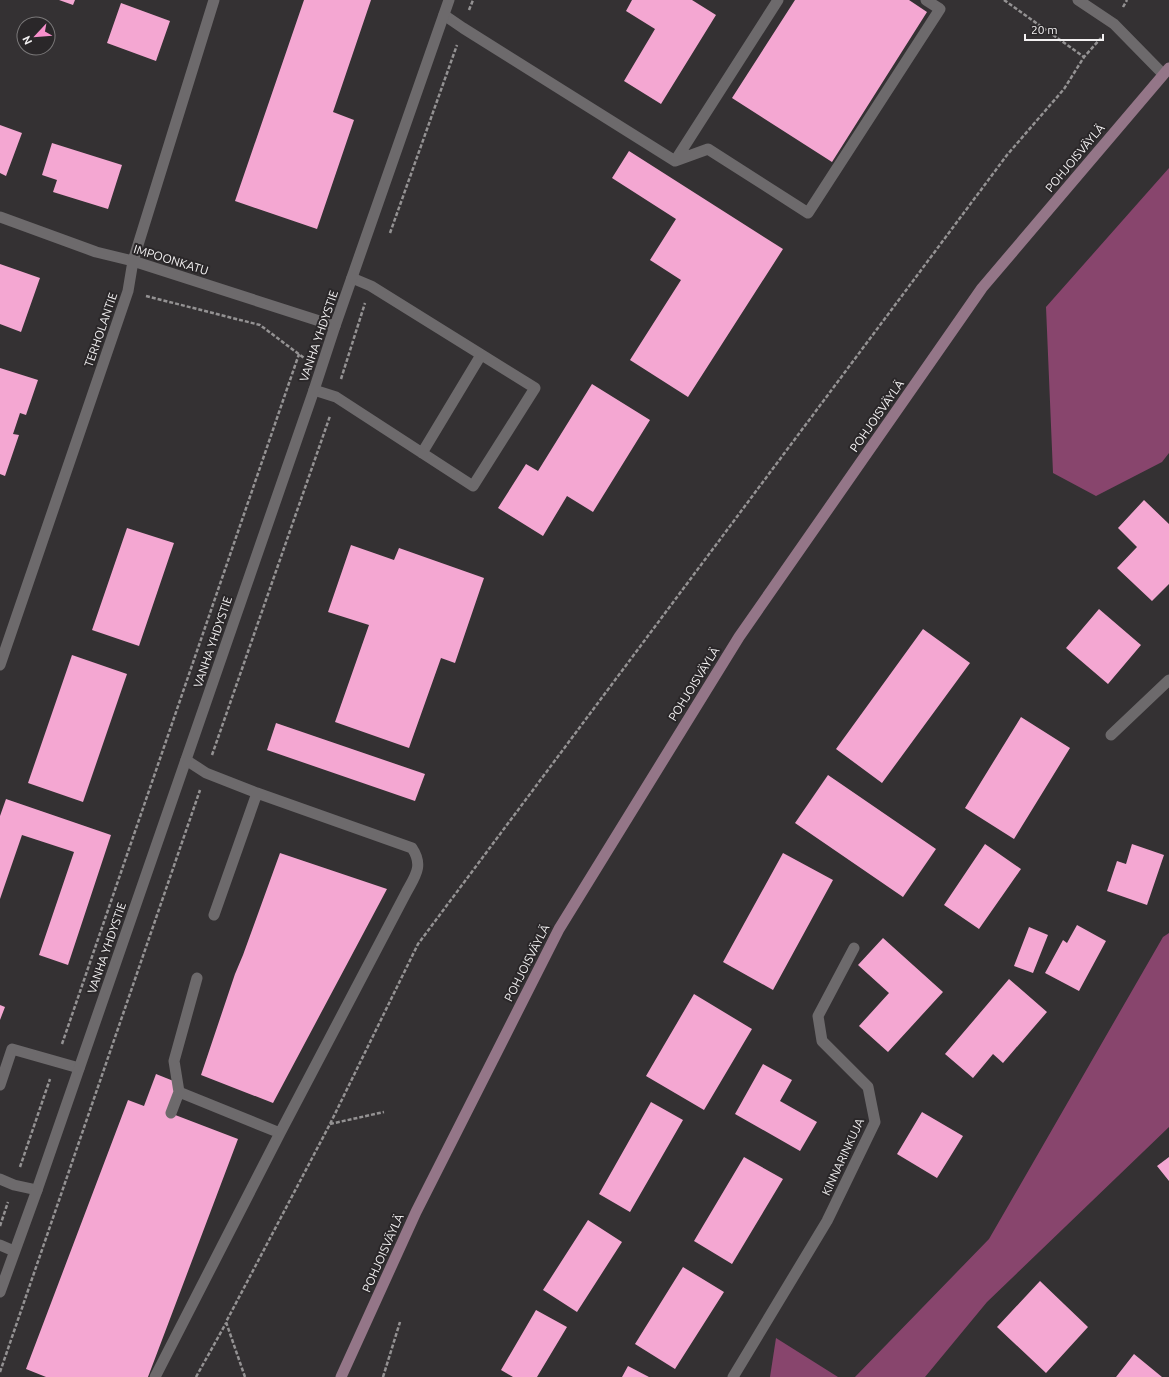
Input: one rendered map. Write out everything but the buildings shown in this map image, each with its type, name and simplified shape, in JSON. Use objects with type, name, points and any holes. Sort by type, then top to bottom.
[{"type":"main road","name":"POHJOISVÄYLÄ","points":[[341,1377],[416,1212],[559,929],[739,637],[982,288],[1166,71]]},
{"type":"street","name":"TERHOLANTIE","points":[[0,665],[3,646],[128,291],[133,261],[214,0]]},
{"type":"street","name":"VANHA YHDYSTIE","points":[[0,1292],[37,1190],[314,390],[334,326],[449,0]]},
{"type":"street","points":[[675,161],[778,0]]},
{"type":"street","points":[[675,161],[708,149],[808,213],[940,9],[926,0]]},
{"type":"street","points":[[1078,0],[1114,24],[1166,71]]},
{"type":"street","points":[[444,14],[463,28],[675,161]]},
{"type":"street","name":"IMPOONKATU","points":[[0,217],[96,252],[133,261],[334,326]]},
{"type":"street","points":[[314,390],[336,397],[473,486],[535,388],[371,286],[352,278]]},
{"type":"street","points":[[422,453],[481,355]]},
{"type":"street","points":[[1111,735],[1169,680]]},
{"type":"street","points":[[155,1377],[280,1133],[417,872],[419,864],[417,856],[412,848],[257,793],[206,773],[186,760]]},
{"type":"street","points":[[214,915],[257,793]]},
{"type":"street","name":"KINNARINKUJA","points":[[733,1377],[827,1221],[875,1122],[868,1087],[822,1041],[818,1016],[854,948]]},
{"type":"street","points":[[171,1113],[179,1092],[174,1061],[197,978]]},
{"type":"street","points":[[0,1085],[12,1049],[79,1068]]},
{"type":"street","points":[[179,1092],[280,1133]]},
{"type":"street","points":[[0,1179],[14,1185],[37,1190]]},
{"type":"street","points":[[0,1245],[14,1251]]},
{"type":"path","points":[[388,237],[473,0]]},
{"type":"path","points":[[1004,0],[1084,57]]},
{"type":"path","points":[[196,1377],[330,1124],[418,944],[1008,155],[1064,89],[1084,57],[1114,24],[1127,0]]},
{"type":"path","points":[[0,1372],[336,397],[371,286]]},
{"type":"path","points":[[128,291],[260,325],[320,369],[342,376]]},
{"type":"path","points":[[0,1226],[299,354]]},
{"type":"path","points":[[330,1124],[384,1112]]},
{"type":"path","points":[[226,1322],[245,1377]]},
{"type":"path","points":[[383,1377],[400,1322]]},
{"type":"shaded area","points":[[1169,168],[1169,453],[1162,462],[1096,496],[1053,473],[1046,307]]},
{"type":"shaded area","points":[[1169,933],[1169,1127],[987,1302],[925,1377],[855,1377],[989,1239],[1163,937]]},
{"type":"shaded area","points":[[776,1338],[838,1377],[770,1377]]}]
